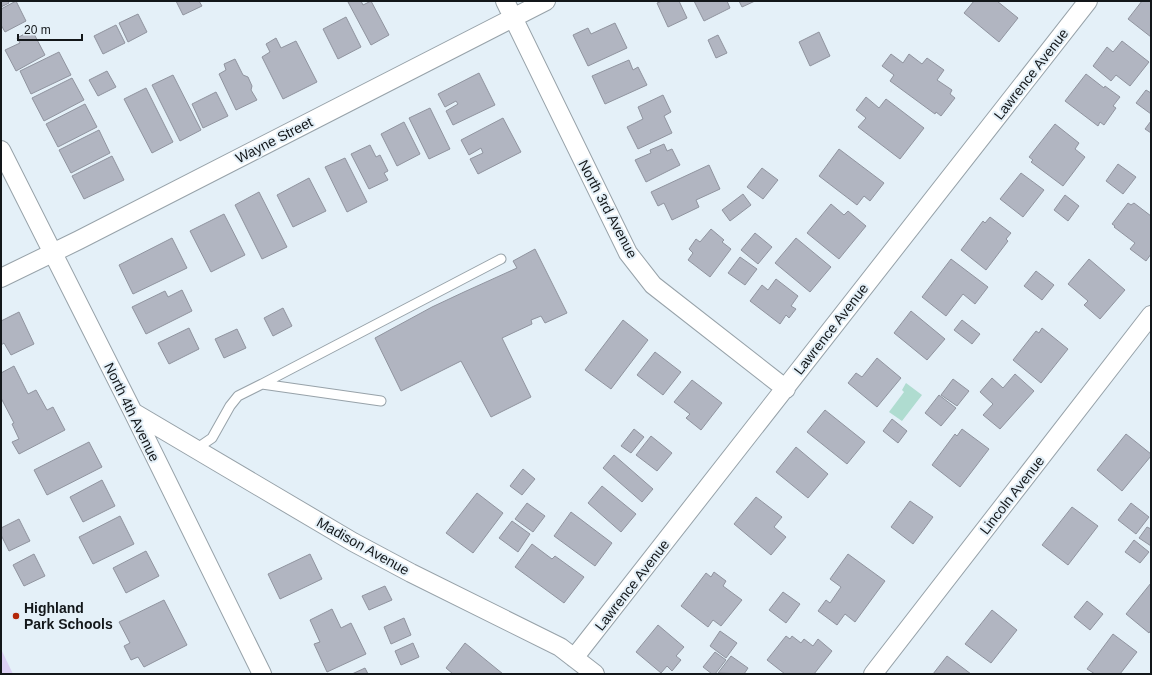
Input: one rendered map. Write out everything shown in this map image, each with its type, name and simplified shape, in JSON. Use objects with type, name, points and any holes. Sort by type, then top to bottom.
[{"type":"street","name":"North 3rd Avenue","points":[[505,1],[628,253],[653,285],[786,389]]},
{"type":"street","name":"Wayne Street","points":[[1,278],[53,253],[546,1]]},
{"type":"street","name":"Lawrence Avenue","points":[[574,658],[1025,84],[1088,1]]},
{"type":"street","name":"North 4th Avenue","points":[[1,150],[133,412],[262,674]]},
{"type":"street","name":"Lincoln Avenue","points":[[873,674],[1151,315]]},
{"type":"street","name":"Madison Avenue","points":[[133,412],[353,542],[411,573],[560,647],[595,674]]},
{"type":"lane","points":[[196,449],[212,438],[230,406],[238,396],[501,259]]},
{"type":"lane","points":[[262,384],[381,401]]},
{"type":"shaded area","points":[[906,383],[922,395],[902,421],[889,412],[904,392],[902,390]]},
{"type":"shaded area","points":[[1,649],[13,674],[1,674]]},
{"type":"building","points":[[1,1],[8,1],[9,3],[1,7]]},
{"type":"building","points":[[16,1],[26,21],[5,32],[1,25],[1,9]]},
{"type":"building","points":[[176,1],[199,1],[202,6],[183,15]]},
{"type":"building","points":[[361,1],[363,5],[371,1],[389,35],[371,45],[348,2]]},
{"type":"building","points":[[662,1],[679,1],[687,18],[668,27],[657,3]]},
{"type":"building","points":[[694,1],[727,1],[730,8],[704,21]]},
{"type":"building","points":[[739,1],[755,1],[742,7]]},
{"type":"building","points":[[974,1],[997,1],[1018,18],[999,42],[964,13]]},
{"type":"building","points":[[1142,1],[1151,1],[1151,37],[1128,19]]},
{"type":"building","points":[[138,14],[147,32],[128,42],[119,23]]},
{"type":"building","points":[[346,17],[361,47],[338,59],[323,29]]},
{"type":"building","points":[[615,23],[627,48],[588,66],[573,35],[588,28],[591,34]]},
{"type":"building","points":[[116,25],[125,43],[103,54],[94,36]]},
{"type":"building","points":[[32,30],[45,55],[16,71],[5,50],[20,43],[17,38]]},
{"type":"building","points":[[819,32],[830,56],[810,66],[799,42]]},
{"type":"building","points":[[718,35],[727,53],[716,58],[708,40]]},
{"type":"building","points":[[276,38],[281,48],[296,41],[317,82],[283,99],[262,57],[270,52],[266,44]]},
{"type":"building","points":[[1122,41],[1149,62],[1130,86],[1116,75],[1111,81],[1093,66],[1107,47],[1113,52]]},
{"type":"building","points":[[59,52],[71,75],[31,94],[20,71]]},
{"type":"building","points":[[891,54],[903,63],[909,54],[922,64],[927,58],[944,70],[937,80],[952,90],[950,94],[955,98],[941,116],[936,112],[935,114],[890,81],[894,75],[882,66]]},
{"type":"building","points":[[235,59],[243,75],[248,77],[252,86],[251,90],[257,100],[236,110],[219,74],[226,70],[224,64]]},
{"type":"building","points":[[629,60],[633,70],[638,67],[647,85],[605,104],[592,76]]},
{"type":"building","points":[[107,71],[116,87],[98,96],[89,80]]},
{"type":"building","points":[[479,73],[495,105],[453,125],[446,111],[458,104],[456,101],[445,107],[438,94]]},
{"type":"building","points":[[1086,74],[1104,88],[1105,86],[1120,97],[1113,106],[1116,108],[1104,125],[1100,122],[1098,126],[1065,101]]},
{"type":"building","points":[[173,75],[201,130],[180,141],[152,85]]},
{"type":"building","points":[[72,78],[84,100],[44,121],[32,98]]},
{"type":"building","points":[[146,88],[173,142],[152,153],[124,99]]},
{"type":"building","points":[[1146,90],[1151,93],[1151,114],[1136,103]]},
{"type":"building","points":[[216,92],[228,116],[203,128],[192,104]]},
{"type":"building","points":[[663,95],[671,112],[664,116],[672,133],[638,149],[627,127],[643,119],[638,107]]},
{"type":"building","points":[[866,97],[879,108],[886,99],[924,128],[900,159],[858,127],[866,118],[856,110]]},
{"type":"building","points":[[85,104],[97,127],[58,147],[46,124]]},
{"type":"building","points":[[430,108],[450,149],[429,159],[409,118]]},
{"type":"building","points":[[503,118],[521,152],[478,174],[470,159],[483,153],[481,148],[469,155],[461,140]]},
{"type":"building","points":[[1151,121],[1151,133],[1145,129]]},
{"type":"building","points":[[404,122],[420,154],[397,166],[381,134]]},
{"type":"building","points":[[1055,124],[1079,143],[1075,149],[1085,157],[1063,186],[1031,162],[1033,160],[1029,157]]},
{"type":"building","points":[[99,130],[110,153],[71,173],[59,150]]},
{"type":"building","points":[[664,144],[667,151],[672,149],[680,165],[646,182],[635,160],[651,153],[650,150]]},
{"type":"building","points":[[370,145],[376,157],[380,155],[388,171],[384,173],[388,180],[369,189],[351,154]]},
{"type":"building","points":[[839,149],[884,183],[870,201],[864,196],[857,205],[819,176]]},
{"type":"building","points":[[112,156],[124,180],[84,199],[72,176]]},
{"type":"building","points":[[345,158],[367,202],[347,212],[325,167]]},
{"type":"building","points":[[1118,164],[1136,177],[1123,194],[1106,181]]},
{"type":"building","points":[[709,165],[720,189],[696,200],[699,207],[672,220],[664,203],[658,206],[651,192]]},
{"type":"building","points":[[762,168],[778,180],[763,199],[747,187]]},
{"type":"building","points":[[1021,173],[1044,190],[1023,217],[1000,199]]},
{"type":"building","points":[[309,178],[326,211],[293,227],[277,195]]},
{"type":"building","points":[[259,192],[287,247],[262,259],[235,205]]},
{"type":"building","points":[[743,194],[751,205],[730,221],[722,210]]},
{"type":"building","points":[[1065,195],[1079,206],[1068,221],[1054,210]]},
{"type":"building","points":[[1128,203],[1131,205],[1134,203],[1151,216],[1151,254],[1146,261],[1130,249],[1135,243],[1112,224]]},
{"type":"building","points":[[831,204],[844,215],[848,211],[866,226],[839,259],[807,233]]},
{"type":"building","points":[[224,214],[245,255],[211,272],[190,231]]},
{"type":"building","points":[[990,217],[1011,233],[1006,239],[1008,241],[986,270],[961,250],[983,221],[985,223]]},
{"type":"building","points":[[711,229],[724,240],[722,242],[731,249],[710,277],[688,260],[693,253],[689,249],[696,239],[700,242]]},
{"type":"building","points":[[755,233],[772,247],[758,264],[741,250]]},
{"type":"building","points":[[172,238],[187,268],[133,294],[119,265]]},
{"type":"building","points":[[796,238],[831,267],[810,292],[775,263]]},
{"type":"building","points":[[535,249],[567,313],[545,323],[541,316],[531,320],[532,324],[502,338],[531,397],[491,417],[461,361],[401,391],[375,338],[432,307],[517,268],[513,261]]},
{"type":"building","points":[[740,257],[757,269],[745,285],[728,273]]},
{"type":"building","points":[[951,259],[988,287],[975,304],[963,294],[946,316],[922,297]]},
{"type":"building","points":[[1089,259],[1125,290],[1100,319],[1084,305],[1088,301],[1068,284]]},
{"type":"building","points":[[1036,271],[1054,285],[1042,300],[1024,286]]},
{"type":"building","points":[[776,279],[798,296],[791,306],[796,309],[789,318],[786,315],[780,324],[750,301],[762,285],[768,290]]},
{"type":"building","points":[[182,290],[192,311],[146,334],[132,307],[165,291],[168,297]]},
{"type":"building","points":[[283,308],[292,326],[273,336],[264,318]]},
{"type":"building","points":[[911,311],[945,339],[927,360],[894,333]]},
{"type":"building","points":[[19,312],[34,344],[11,355],[4,343],[1,345],[1,321]]},
{"type":"building","points":[[623,320],[648,340],[611,389],[585,370]]},
{"type":"building","points":[[962,320],[980,334],[972,344],[954,330]]},
{"type":"building","points":[[189,328],[199,349],[169,364],[158,343]]},
{"type":"building","points":[[1042,328],[1068,349],[1041,383],[1013,360],[1036,331],[1039,333]]},
{"type":"building","points":[[237,329],[246,348],[224,358],[215,339]]},
{"type":"building","points":[[655,352],[681,372],[663,395],[637,375]]},
{"type":"building","points":[[877,358],[901,378],[877,407],[848,383],[856,373],[862,377]]},
{"type":"building","points":[[14,366],[28,394],[36,390],[47,410],[53,407],[65,430],[19,454],[12,442],[19,439],[12,424],[14,423],[1,398],[1,373]]},
{"type":"building","points":[[1015,374],[1034,391],[1000,429],[983,415],[993,404],[980,392],[992,378],[1003,388]]},
{"type":"building","points":[[953,379],[969,391],[957,406],[941,395]]},
{"type":"building","points":[[692,380],[722,403],[701,430],[686,418],[690,414],[674,402]]},
{"type":"building","points":[[939,395],[956,408],[941,426],[925,413]]},
{"type":"building","points":[[825,410],[865,442],[847,464],[807,432]]},
{"type":"building","points":[[892,419],[907,431],[898,443],[883,431]]},
{"type":"building","points":[[634,429],[644,437],[631,453],[621,446]]},
{"type":"building","points":[[962,429],[989,449],[960,487],[932,465],[955,434],[957,436]]},
{"type":"building","points":[[1126,434],[1151,454],[1151,456],[1122,491],[1097,470]]},
{"type":"building","points":[[651,436],[672,453],[657,471],[636,455]]},
{"type":"building","points":[[89,442],[102,467],[47,495],[34,470]]},
{"type":"building","points":[[796,447],[828,474],[808,498],[776,472]]},
{"type":"building","points":[[614,455],[653,489],[642,502],[603,468]]},
{"type":"building","points":[[523,469],[535,479],[522,495],[510,486]]},
{"type":"building","points":[[102,480],[115,506],[83,522],[70,497]]},
{"type":"building","points":[[602,486],[636,514],[621,532],[588,503]]},
{"type":"building","points":[[477,493],[503,513],[473,553],[446,533]]},
{"type":"building","points":[[756,497],[782,517],[774,527],[786,537],[771,555],[734,524]]},
{"type":"building","points":[[910,501],[933,517],[913,544],[891,527]]},
{"type":"building","points":[[527,503],[545,516],[533,532],[515,519]]},
{"type":"building","points":[[1131,503],[1149,517],[1136,534],[1118,520]]},
{"type":"building","points":[[1072,507],[1098,526],[1068,565],[1042,545]]},
{"type":"building","points":[[571,512],[612,543],[595,566],[554,536]]},
{"type":"building","points":[[120,516],[134,544],[93,564],[79,537]]},
{"type":"building","points":[[19,519],[30,541],[9,551],[1,535],[1,528]]},
{"type":"building","points":[[512,521],[530,534],[518,552],[499,538]]},
{"type":"building","points":[[1147,527],[1151,529],[1151,546],[1139,538]]},
{"type":"building","points":[[1134,540],[1149,552],[1140,563],[1125,552]]},
{"type":"building","points":[[532,544],[552,559],[555,556],[584,577],[564,603],[515,567]]},
{"type":"building","points":[[146,551],[159,576],[126,593],[113,568]]},
{"type":"building","points":[[34,554],[45,576],[24,586],[13,565]]},
{"type":"building","points":[[310,554],[322,579],[280,599],[268,574]]},
{"type":"building","points":[[848,554],[885,581],[855,622],[845,614],[837,625],[818,611],[826,600],[830,603],[841,587],[830,579]]},
{"type":"building","points":[[714,572],[726,581],[723,586],[742,600],[721,626],[713,620],[708,627],[681,606],[706,573],[711,577]]},
{"type":"building","points":[[1151,583],[1151,630],[1149,633],[1126,614]]},
{"type":"building","points":[[385,586],[392,600],[369,610],[362,596]]},
{"type":"building","points":[[783,592],[800,604],[786,623],[769,610]]},
{"type":"building","points":[[164,600],[187,645],[144,667],[138,657],[131,660],[124,646],[130,643],[119,622]]},
{"type":"building","points":[[1087,601],[1103,614],[1090,630],[1074,617]]},
{"type":"building","points":[[332,609],[341,628],[351,623],[366,654],[327,672],[314,644],[320,642],[310,620]]},
{"type":"building","points":[[992,610],[1017,630],[991,663],[965,644]]},
{"type":"building","points":[[404,618],[411,635],[391,644],[384,627]]},
{"type":"building","points":[[658,625],[684,647],[676,656],[681,660],[672,671],[667,666],[661,673],[636,652]]},
{"type":"building","points":[[720,631],[737,643],[726,658],[710,646]]},
{"type":"building","points":[[1113,634],[1137,652],[1120,674],[1095,674],[1087,669]]},
{"type":"building","points":[[786,636],[790,639],[792,636],[801,643],[804,639],[813,646],[818,639],[832,651],[814,674],[785,674],[767,660]]},
{"type":"building","points":[[413,643],[419,657],[401,665],[395,651]]},
{"type":"building","points":[[465,643],[503,674],[453,674],[446,668]]},
{"type":"building","points":[[715,652],[726,660],[715,674],[712,674],[703,667]]},
{"type":"building","points":[[731,656],[748,668],[744,674],[718,673]]},
{"type":"building","points":[[947,656],[971,674],[933,674]]},
{"type":"building","points":[[365,668],[368,674],[352,674]]},
{"type":"place","name":"Highland Park Schools","points":[[16,616]]}]
